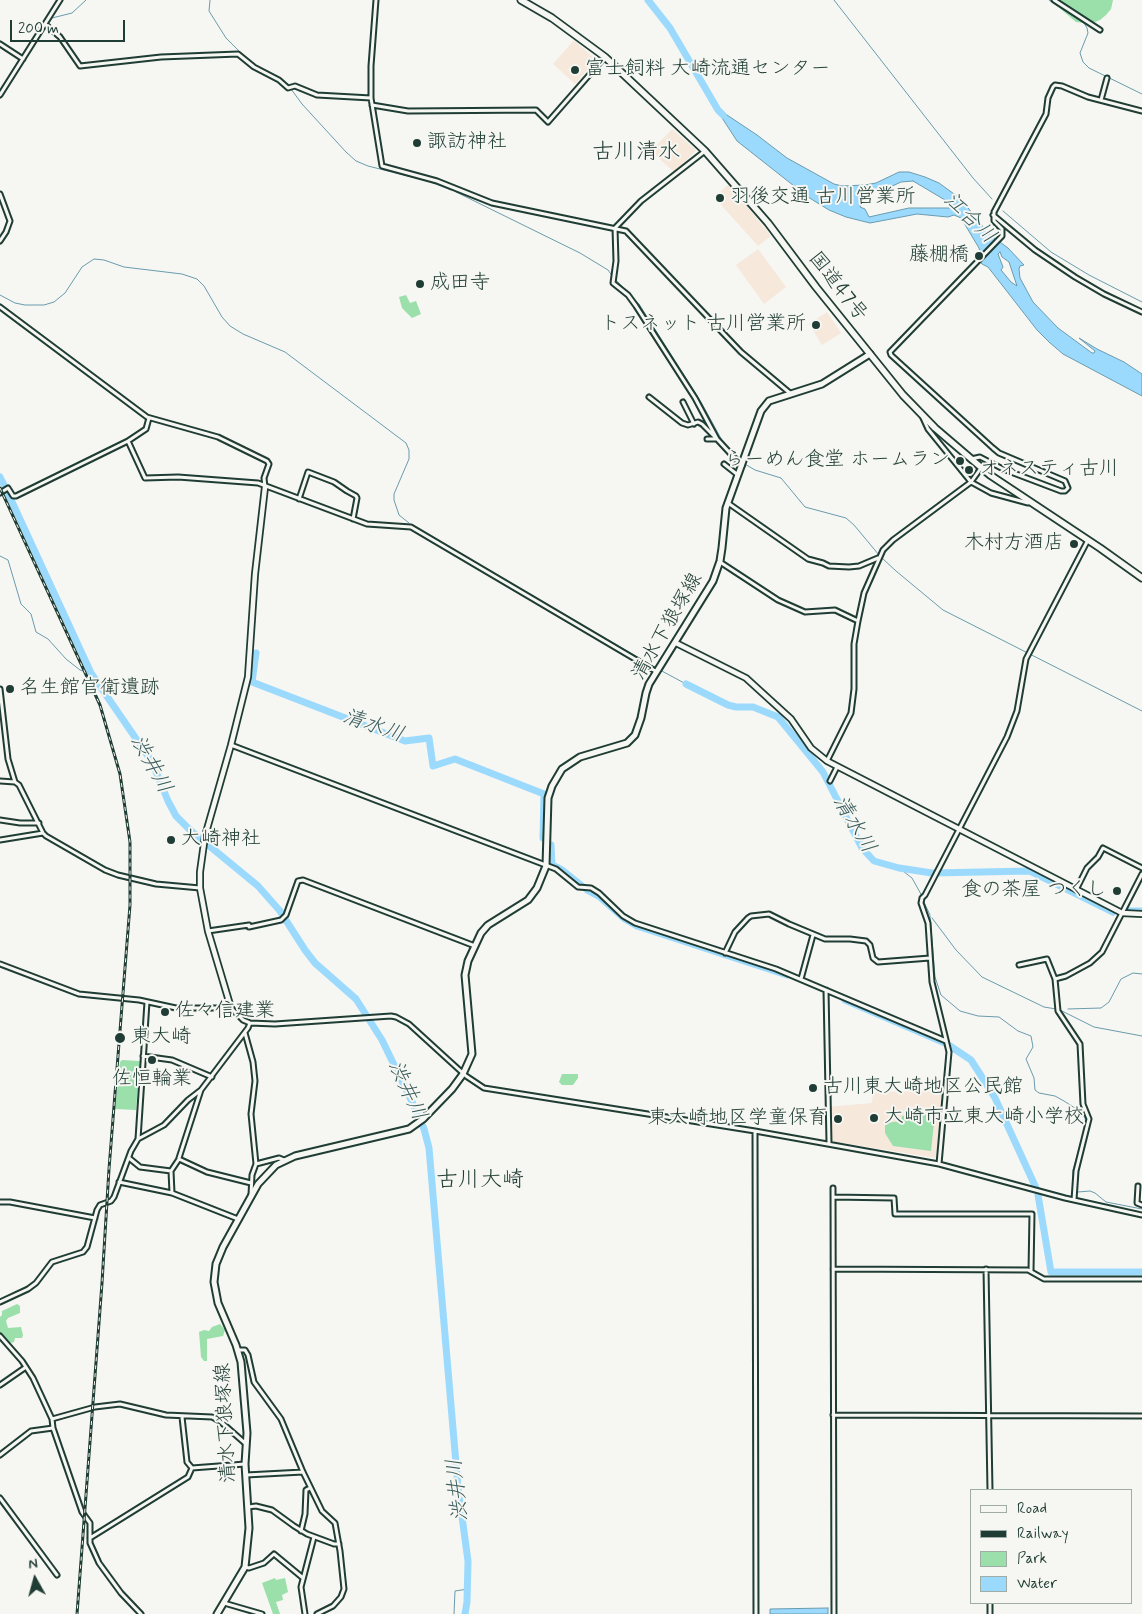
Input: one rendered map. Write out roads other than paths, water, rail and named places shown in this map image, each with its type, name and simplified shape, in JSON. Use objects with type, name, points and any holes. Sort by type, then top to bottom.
[{"type":"highway","name":"国道47号","points":[[521,0],[552,18],[605,57],[705,150],[768,223],[903,395],[935,428],[982,468],[1142,578]]},
{"type":"main road","name":"清水下狼塚線","points":[[217,1614],[245,1567],[249,1535],[246,1475],[247,1433],[242,1372],[238,1350],[218,1302],[214,1282],[219,1255],[251,1196],[269,1170],[284,1160],[295,1156],[402,1132],[420,1121],[452,1089],[463,1074],[472,1054],[465,975],[468,961],[484,928],[532,896],[546,866],[548,798],[557,777],[568,764],[580,757],[622,746],[632,740],[638,730],[646,693],[658,670],[711,586],[720,561],[726,508],[765,405],[822,384],[870,354]]},
{"type":"street","points":[[0,95],[60,0]]},
{"type":"street","points":[[376,0],[370,98],[382,166],[437,181],[492,203],[615,228],[630,234],[741,352],[792,394]]},
{"type":"street","points":[[1054,0],[1100,30]]},
{"type":"street","points":[[45,24],[60,37],[80,66],[161,58],[238,54],[254,67],[279,80],[288,88],[295,86],[317,95],[370,98]]},
{"type":"street","points":[[0,44],[23,59]]},
{"type":"street","points":[[372,105],[408,111],[536,110],[548,122],[605,57]]},
{"type":"street","points":[[1102,100],[1107,78]]},
{"type":"street","points":[[970,459],[980,457],[1003,469],[1061,491],[1065,491],[1068,488],[1065,481],[999,453],[992,448],[890,352],[1002,236],[1002,229],[994,221],[993,214],[1046,114],[1048,98],[1055,85],[1088,97],[1142,111]]},
{"type":"street","points":[[705,150],[641,201],[615,228],[616,261],[613,283],[628,295],[636,306],[695,398],[717,438]]},
{"type":"street","points":[[0,194],[10,221],[0,241]]},
{"type":"street","points":[[993,214],[1036,250],[1075,277],[1104,294],[1142,312]]},
{"type":"street","points":[[0,306],[149,418],[218,437],[267,461],[269,464],[264,478],[265,486],[256,558],[248,677],[203,846],[200,888],[208,931],[231,1008],[243,1020],[250,1023],[274,1024],[391,1016],[409,1024],[477,1085],[492,1090],[588,1103],[939,1164],[1074,1200],[1142,1215]]},
{"type":"street","points":[[649,396],[682,423],[688,425],[698,422],[702,424],[743,464]]},
{"type":"street","points":[[683,402],[694,424]]},
{"type":"street","points":[[921,414],[928,429],[971,482],[990,493],[1034,504]]},
{"type":"street","points":[[0,493],[8,488],[13,496],[16,496],[128,440],[146,429],[149,418]]},
{"type":"street","points":[[707,439],[717,438]]},
{"type":"street","points":[[128,440],[145,478],[185,478],[258,484],[367,524],[411,527],[658,670]]},
{"type":"street","points":[[724,464],[738,476]]},
{"type":"street","points":[[827,761],[851,713],[854,688],[854,644],[858,620],[864,593],[879,556],[893,540],[971,482],[982,468]]},
{"type":"street","points":[[299,499],[308,472],[334,482],[356,496],[352,519]]},
{"type":"street","points":[[728,503],[808,560],[828,566],[848,567],[859,566],[879,556]]},
{"type":"street","points":[[939,1164],[949,1052],[932,982],[928,923],[921,903],[1007,737],[1018,711],[1026,659],[1088,540]]},
{"type":"street","points":[[720,561],[778,600],[805,612],[835,610],[858,620]]},
{"type":"street","points":[[676,643],[746,678],[791,718],[811,748],[827,761],[1122,913],[1142,914]]},
{"type":"street","points":[[0,688],[8,759],[15,782],[19,785],[44,833],[58,843],[118,875],[156,884],[200,888]]},
{"type":"street","points":[[231,745],[560,871],[578,887],[591,888],[623,916],[635,923],[776,969],[946,1041]]},
{"type":"street","points":[[830,781],[837,766]]},
{"type":"street","points":[[0,781],[15,782]]},
{"type":"street","points":[[0,820],[39,824]]},
{"type":"street","points":[[0,840],[44,833]]},
{"type":"street","points":[[1076,890],[1087,868],[1098,857],[1103,848],[1142,868]]},
{"type":"street","points":[[1055,979],[1066,976],[1096,958],[1102,952],[1142,874]]},
{"type":"street","points":[[208,931],[249,925],[249,927],[281,920],[286,915],[298,881],[303,880],[475,946]]},
{"type":"street","points":[[725,953],[736,932],[751,916],[772,915],[813,935],[829,940],[850,939],[866,941],[870,945],[873,958],[878,962],[930,958]]},
{"type":"street","points":[[801,979],[813,935]]},
{"type":"street","points":[[1019,965],[1048,960],[1055,979],[1058,1010],[1080,1044],[1082,1104],[1089,1119],[1076,1171],[1074,1200]]},
{"type":"street","points":[[0,964],[79,994],[123,998],[176,1008],[231,1008]]},
{"type":"street","points":[[826,990],[828,1144]]},
{"type":"street","points":[[0,1302],[28,1289],[36,1283],[52,1262],[83,1252],[87,1247],[97,1210],[100,1205],[111,1201],[114,1197],[138,1139],[147,1002]]},
{"type":"street","points":[[138,1139],[164,1125],[188,1100],[201,1090],[212,1078],[250,1023]]},
{"type":"street","points":[[245,1032],[253,1062],[255,1081],[251,1114],[256,1164],[252,1175],[251,1196]]},
{"type":"street","points":[[143,1056],[181,1063],[212,1078]]},
{"type":"street","points":[[172,1193],[172,1171],[179,1158],[201,1090]]},
{"type":"street","points":[[755,1131],[756,1614]]},
{"type":"street","points":[[129,1158],[140,1167],[172,1171]]},
{"type":"street","points":[[179,1158],[207,1172],[251,1183]]},
{"type":"street","points":[[256,1164],[279,1158],[284,1160]]},
{"type":"street","points":[[119,1182],[172,1193],[238,1220]]},
{"type":"street","points":[[1138,1186],[1137,1203],[1142,1204]]},
{"type":"street","points":[[833,1188],[834,1614]]},
{"type":"street","points":[[834,1197],[894,1198],[895,1214],[1032,1214],[1031,1271]]},
{"type":"street","points":[[0,1202],[10,1202],[95,1218]]},
{"type":"street","points":[[833,1269],[1028,1270],[1044,1279],[1142,1279]]},
{"type":"street","points":[[986,1269],[990,1489]]},
{"type":"street","points":[[0,1336],[26,1366],[52,1420],[53,1428],[82,1512],[90,1522],[92,1548],[105,1572],[141,1614]]},
{"type":"street","points":[[238,1350],[245,1350],[248,1355],[254,1382],[281,1419],[310,1488],[322,1511],[335,1523],[344,1589],[341,1597],[333,1606],[317,1614]]},
{"type":"street","points":[[0,1385],[26,1366]]},
{"type":"street","points":[[52,1420],[114,1404],[158,1414],[182,1417],[212,1417],[221,1422],[246,1445]]},
{"type":"street","points":[[833,1415],[1142,1416]]},
{"type":"street","points":[[182,1417],[187,1462],[192,1468]]},
{"type":"street","points":[[0,1455],[31,1431],[53,1428]]},
{"type":"street","points":[[192,1468],[246,1464]]},
{"type":"street","points":[[90,1539],[188,1477],[192,1468]]},
{"type":"street","points":[[246,1475],[303,1472]]},
{"type":"street","points":[[301,1531],[305,1514],[306,1490],[310,1488]]},
{"type":"street","points":[[0,1498],[57,1576]]},
{"type":"street","points":[[247,1506],[272,1510],[301,1531],[334,1544],[339,1544]]},
{"type":"street","points":[[305,1614],[301,1592],[314,1537]]},
{"type":"street","points":[[245,1567],[249,1568],[264,1563],[274,1554],[303,1578]]},
{"type":"street","points":[[224,1603],[262,1614]]},
{"type":"water","points":[[715,107],[787,158],[834,184],[842,186],[876,183],[899,172],[909,172],[939,183],[961,199],[985,231],[1008,248],[1024,265],[1020,266],[1019,269],[1020,278],[1033,302],[1058,328],[1092,353],[1095,351],[1079,338],[1142,374],[1142,396],[1063,354],[1049,342],[1037,330],[988,267],[978,259],[979,248],[961,218],[954,215],[948,217],[917,214],[870,223],[846,217],[829,210],[808,197],[737,141]],"holes":[[[913,181],[945,200],[954,208],[909,208],[869,217],[865,209],[860,207],[863,196],[867,193],[886,189],[901,182]],[[1000,252],[1002,257],[1009,262],[1017,286],[1001,270],[1003,267],[998,254]]]},
{"type":"water","points":[[828,1608],[828,1614],[770,1614],[770,1609]]},
{"type":"waterway","points":[[48,23],[52,18],[72,13],[86,0]]},
{"type":"waterway","points":[[210,0],[209,11],[226,38],[250,62],[283,80],[288,85]]},
{"type":"waterway","name":"江合川","points":[[648,0],[670,28],[718,110],[723,115]]},
{"type":"waterway","points":[[834,0],[973,178],[992,199]]},
{"type":"waterway","points":[[1049,0],[1084,23],[1087,28],[1088,33],[1080,53],[1083,62],[1089,68],[1142,94]]},
{"type":"waterway","points":[[291,89],[302,104],[356,161],[368,166],[428,181],[451,190]]},
{"type":"waterway","points":[[456,192],[580,253],[608,270],[613,277]]},
{"type":"waterway","points":[[1003,211],[1051,252],[1089,275],[1142,302]]},
{"type":"waterway","points":[[0,295],[15,303],[25,305],[44,305],[54,302],[65,293],[82,267],[94,259],[104,260],[124,267],[182,274],[197,279],[204,286],[222,317],[230,326],[243,334],[285,352],[406,443],[409,450],[409,459],[394,494],[394,500],[399,515],[409,523]]},
{"type":"waterway","points":[[615,279],[639,304],[701,402],[724,444],[740,461]]},
{"type":"waterway","points":[[743,463],[755,470],[781,478],[805,507],[846,518],[879,555]]},
{"type":"waterway","name":"清水川","points":[[0,477],[5,487]]},
{"type":"waterway","name":"渋井川","points":[[7,491],[91,673],[152,762],[176,816],[190,830],[258,886],[280,911],[315,963],[356,999],[382,1040],[424,1129],[429,1148],[458,1487],[468,1561],[465,1614]]},
{"type":"waterway","points":[[419,529],[656,668]]},
{"type":"waterway","points":[[0,556],[8,560],[21,604],[31,614],[36,632],[48,639],[66,659],[80,670],[91,673]]},
{"type":"waterway","points":[[882,558],[943,610],[1142,711]]},
{"type":"waterway","name":"清水川","points":[[256,653],[252,682],[405,741],[429,738],[433,766],[455,759],[544,794],[543,838]]},
{"type":"waterway","points":[[660,670],[686,684]]},
{"type":"waterway","name":"清水川","points":[[686,684],[728,705],[753,707],[778,717],[823,772],[862,848],[874,861],[899,868],[932,873],[1030,871],[1113,912]]},
{"type":"waterway","name":"清水川","points":[[551,845],[552,865],[562,870],[582,886]]},
{"type":"waterway","points":[[899,868],[912,878],[922,896]]},
{"type":"waterway","name":"清水川","points":[[587,890],[600,897],[625,919],[637,926],[787,975]]},
{"type":"waterway","points":[[923,900],[930,915]]},
{"type":"waterway","name":"清水川","points":[[1128,911],[1142,911]]},
{"type":"waterway","points":[[930,916],[935,977],[941,995],[960,1011],[978,1016],[999,1017],[1018,1031],[1031,1036],[1033,1047],[1026,1059],[1034,1078],[1035,1090],[1064,1101],[1081,1112],[1085,1118],[1086,1124],[1073,1170],[1073,1190],[1078,1192],[1090,1191],[1106,1202],[1142,1209]]},
{"type":"waterway","points":[[932,918],[956,950],[982,977],[1044,1007],[1056,1009]]},
{"type":"waterway","points":[[1068,1009],[1101,1008],[1109,1002],[1121,979],[1133,973],[1142,974]]},
{"type":"waterway","name":"清水川","points":[[845,1000],[945,1043]]},
{"type":"waterway","points":[[1062,1011],[1094,1027],[1142,1036]]},
{"type":"waterway","name":"清水川","points":[[950,1046],[971,1060],[995,1098],[1036,1188]]},
{"type":"waterway","name":"清水川","points":[[1038,1195],[1051,1272],[1142,1272]]},
{"type":"waterway","points":[[454,1614],[455,1591],[468,1589]]},
{"type":"railway","points":[[0,488],[100,705],[120,774],[130,842],[130,905],[77,1614]]},
{"type":"place","name":"富士飼料 大崎流通センター","points":[[575,70]]},
{"type":"place","name":"諏訪神社","points":[[417,143]]},
{"type":"place","name":"羽後交通 古川営業所","points":[[720,198]]},
{"type":"place","name":"藤棚橋","points":[[979,256]]},
{"type":"place","name":"成田寺","points":[[420,284]]},
{"type":"place","name":"トスネット 古川営業所","points":[[816,325]]},
{"type":"place","name":"らーめん食堂 ホームラン","points":[[960,461]]},
{"type":"place","name":"オネスティ古川","points":[[969,470]]},
{"type":"place","name":"木村方酒店","points":[[1074,544]]},
{"type":"place","name":"名生館官衛遺跡","points":[[10,689]]},
{"type":"place","name":"大崎神社","points":[[171,840]]},
{"type":"place","name":"食の茶屋 つくし","points":[[1117,891]]},
{"type":"place","name":"佐々信建業","points":[[165,1012]]},
{"type":"place","name":"東大崎","points":[[120,1038]]},
{"type":"place","name":"佐恒輪業","points":[[152,1060]]},
{"type":"place","name":"古川東大崎地区公民館","points":[[813,1088]]},
{"type":"place","name":"大崎市立東大崎小学校","points":[[874,1118]]},
{"type":"place","name":"東大崎地区学童保育","points":[[838,1119]]},
{"type":"district","name":"古川清水","points":[[636,153]]},
{"type":"district","name":"古川大崎","points":[[480,1181]]}]
